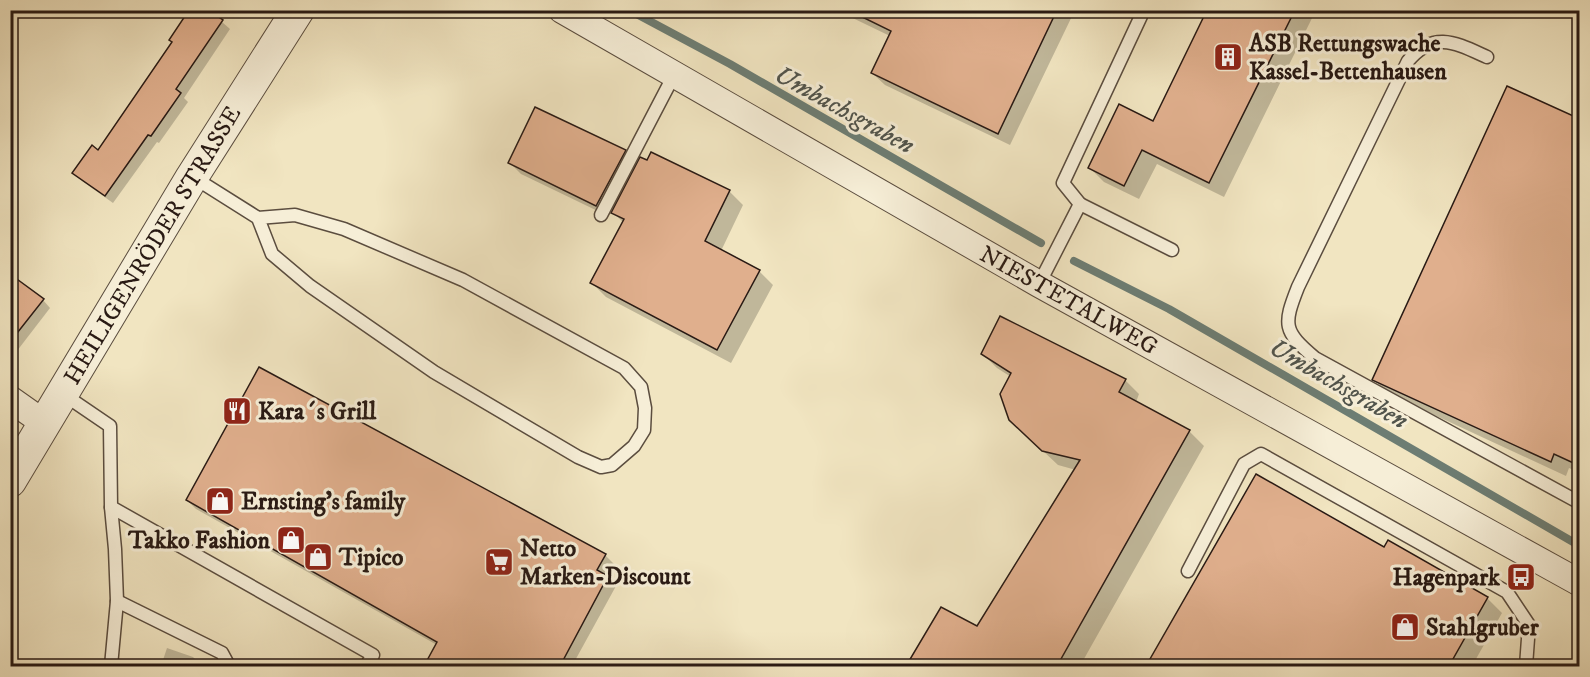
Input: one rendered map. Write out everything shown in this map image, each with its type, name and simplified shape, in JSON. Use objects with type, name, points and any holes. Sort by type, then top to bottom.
[{"type":"street","name":"HEILIGENRÖDER STRASSE","points":[[10,481],[192,177],[298,10]]},
{"type":"street","name":"NIESTETALWEG","points":[[562,10],[1039,284],[1580,583]]},
{"type":"street","points":[[10,399],[44,423]]},
{"type":"lane","points":[[1141,16],[1063,183],[1080,204],[1172,250]]},
{"type":"lane","points":[[1487,57],[1459,44],[1443,41],[1428,44],[1408,61],[1298,287],[1290,309],[1288,326],[1296,342],[1315,358],[1580,503]]},
{"type":"lane","points":[[602,215],[674,75]]},
{"type":"lane","points":[[192,177],[258,218],[295,215],[344,229],[463,280],[624,368],[641,387],[645,408],[644,430],[634,446],[612,465],[601,467],[578,457],[434,372],[310,286],[272,254],[258,218]]},
{"type":"lane","points":[[1039,284],[1080,204]]},
{"type":"lane","points":[[62,393],[110,426],[111,507],[116,549],[117,601],[111,666]]},
{"type":"lane","points":[[1188,571],[1244,464],[1261,454],[1507,592],[1529,625],[1526,666]]},
{"type":"lane","points":[[111,507],[373,655],[366,666]]},
{"type":"lane","points":[[117,601],[222,653],[229,666]]},
{"type":"building","points":[[189,10],[208,10],[223,20],[176,89],[181,93],[105,196],[72,173],[92,145],[98,150],[172,42],[169,40]]},
{"type":"building","points":[[848,10],[1057,10],[998,134],[871,73],[891,31]]},
{"type":"building","name":"ASB Rettungswache Kassel-Bettenhausen","points":[[1207,10],[1295,10],[1209,183],[1142,150],[1124,186],[1088,168],[1119,104],[1153,121]]},
{"type":"building","points":[[1507,86],[1580,119],[1580,466],[1554,454],[1551,462],[1372,380]]},
{"type":"building","points":[[535,107],[626,150],[596,206],[508,163]]},
{"type":"building","points":[[651,152],[730,190],[705,241],[760,270],[717,350],[590,283],[624,219],[611,213],[640,157],[647,160]]},
{"type":"building","points":[[10,274],[44,299],[10,342]]},
{"type":"building","points":[[1000,316],[1126,379],[1119,392],[1190,430],[1057,666],[906,666],[941,607],[977,626],[1080,460],[1042,451],[1009,420],[1000,394],[1011,373],[981,354]]},
{"type":"building","points":[[259,367],[606,554],[597,570],[608,576],[560,666],[424,666],[437,642],[186,500]]},
{"type":"building","points":[[1256,474],[1384,547],[1388,540],[1488,597],[1449,666],[1146,666]]},
{"type":"waterway","name":"Umbachsgraben","points":[[629,10],[730,64],[1041,243]]},
{"type":"waterway","name":"Umbachsgraben","points":[[1074,261],[1169,309],[1580,546]]},
{"type":"place","name":"ASB Rettungswache Kassel-Bettenhausen","points":[[1228,57]]},
{"type":"place","name":"Kara´s Grill","points":[[237,411]]},
{"type":"place","name":"Ernsting's family","points":[[220,501]]},
{"type":"place","name":"Takko Fashion","points":[[291,540]]},
{"type":"place","name":"Tipico","points":[[318,557]]},
{"type":"place","name":"Netto Marken-Discount","points":[[499,562]]},
{"type":"place","name":"Hagenpark","points":[[1521,577]]},
{"type":"place","name":"Stahlgruber","points":[[1405,627]]}]
